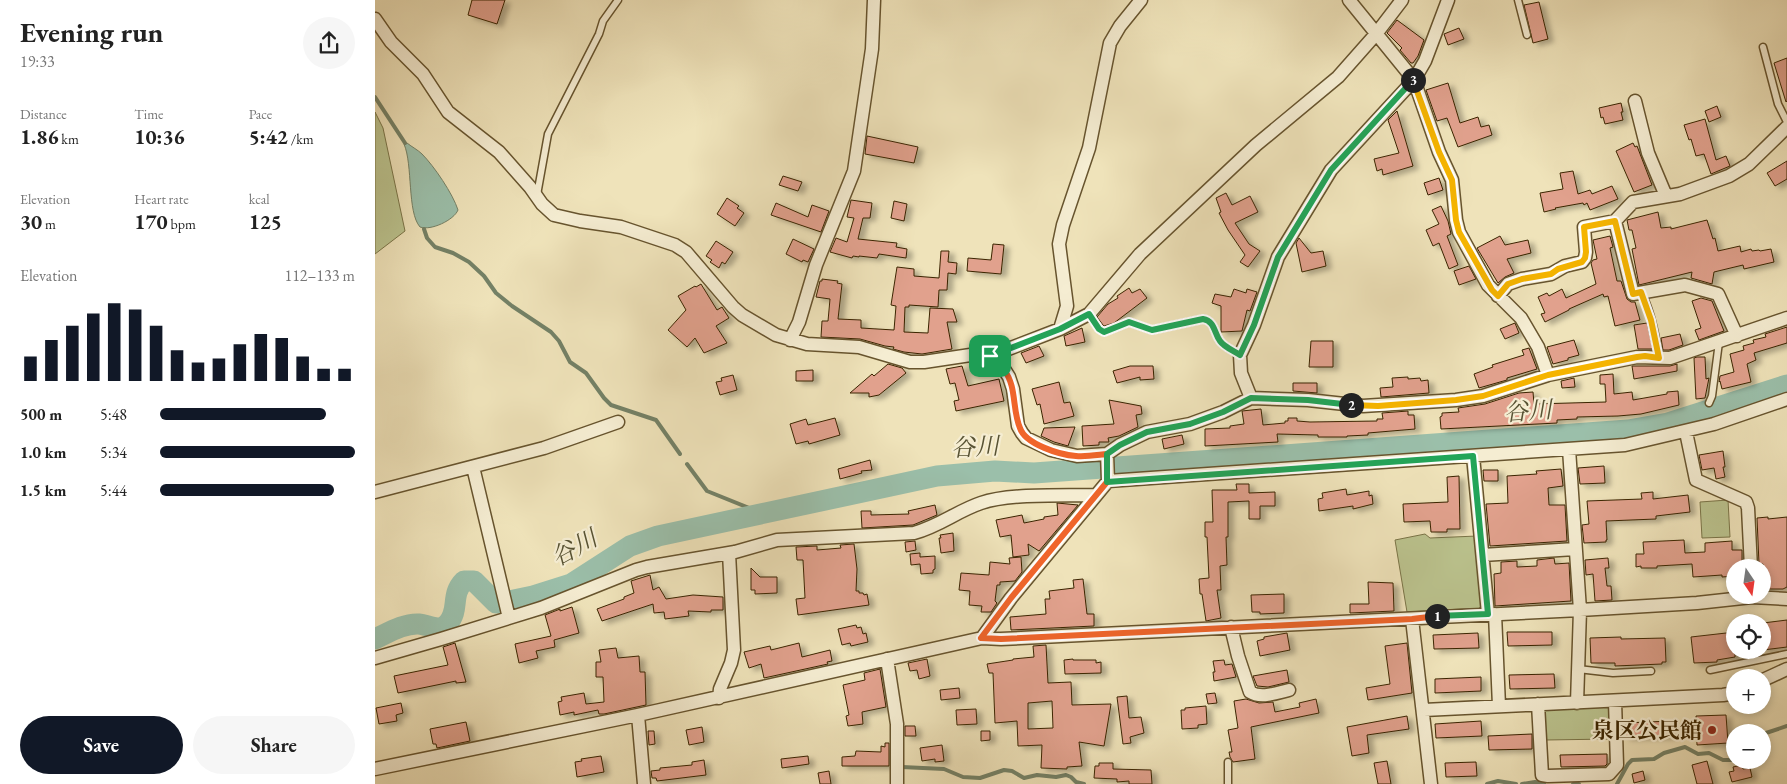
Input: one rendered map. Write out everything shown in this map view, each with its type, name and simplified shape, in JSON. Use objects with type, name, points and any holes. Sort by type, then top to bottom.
[{"type":"street","points":[[790,340],[803,312],[816,265],[854,171],[871,48],[874,0]]},
{"type":"street","points":[[1060,329],[1067,306],[1059,244],[1063,225],[1089,148],[1110,43],[1120,26],[1141,0]]},
{"type":"street","points":[[1349,0],[1413,80],[1439,152],[1452,180],[1459,232],[1488,285],[1521,318],[1539,347],[1548,375]]},
{"type":"street","points":[[375,19],[391,42],[423,74],[449,112],[499,152],[554,215],[621,227],[675,245],[686,252],[733,307],[742,315],[776,335],[807,344],[859,347],[910,362],[924,362],[977,354],[990,356],[1060,329],[1089,314],[1140,254],[1256,145],[1338,78],[1403,0]]},
{"type":"street","points":[[1251,398],[1241,373],[1240,355],[1254,325],[1278,257],[1331,170],[1413,80],[1425,61],[1447,0]]},
{"type":"street","points":[[1635,101],[1648,153],[1666,196]]},
{"type":"street","points":[[1498,296],[1508,284],[1522,279],[1551,274],[1558,269],[1582,262],[1586,252],[1584,227],[1615,221],[1633,202],[1681,194],[1729,176],[1749,164],[1787,127]]},
{"type":"street","points":[[1615,221],[1633,294],[1685,285],[1718,294],[1737,336]]},
{"type":"street","points":[[990,356],[1004,369],[1009,377],[1021,433],[1027,438],[1060,453],[1077,456],[1107,456],[1120,445],[1147,432],[1190,424],[1223,412],[1251,398],[1378,406],[1483,396],[1548,375],[1637,357],[1659,358],[1678,356],[1787,318]]},
{"type":"street","points":[[1107,479],[1625,445],[1686,432],[1787,399]]},
{"type":"street","points":[[375,492],[544,448],[618,422]]},
{"type":"street","points":[[1686,432],[1696,480],[1746,502],[1748,508],[1751,559]]},
{"type":"street","points":[[1569,449],[1580,610],[1577,702]]},
{"type":"street","points":[[981,638],[1107,479],[1107,456]]},
{"type":"street","points":[[1473,456],[1491,614],[1499,706]]},
{"type":"street","points":[[473,467],[509,618]]},
{"type":"street","points":[[375,658],[541,608],[636,570],[729,553],[777,540],[915,533],[930,529],[964,511],[989,501],[1023,497],[1095,495]]},
{"type":"street","points":[[1483,555],[1575,549]]},
{"type":"street","points":[[719,698],[719,689],[731,663],[734,650],[729,553]]},
{"type":"street","points":[[1771,598],[1787,599]]},
{"type":"street","points":[[375,769],[719,698],[981,638],[1001,639],[1412,619],[1697,603],[1726,599]]},
{"type":"street","points":[[1412,619],[1431,784]]},
{"type":"street","points":[[1231,627],[1249,692],[1262,696],[1289,690]]},
{"type":"street","points":[[887,660],[897,724],[897,784]]},
{"type":"street","points":[[1771,676],[1787,668]]},
{"type":"street","points":[[1423,710],[1726,694]]},
{"type":"street","points":[[1538,704],[1542,775],[1609,774],[1617,765],[1615,701]]},
{"type":"street","points":[[639,715],[644,784]]},
{"type":"lane","points":[[537,197],[548,134],[599,34],[603,20],[618,0]]},
{"type":"lane","points":[[1518,0],[1527,35]]},
{"type":"lane","points":[[1763,47],[1778,104],[1787,122]]},
{"type":"lane","points":[[1641,292],[1651,320],[1659,358]]},
{"type":"lane","points":[[1089,314],[1099,329],[1104,332],[1129,322],[1152,330],[1203,319],[1208,320],[1211,322],[1221,343],[1240,355]]},
{"type":"lane","points":[[1709,403],[1712,396],[1719,342]]},
{"type":"lane","points":[[1710,670],[1787,654]]},
{"type":"lane","points":[[1578,669],[1613,673],[1651,671]]},
{"type":"lane","points":[[1228,762],[1228,784]]},
{"type":"shaded area","points":[[375,112],[383,128],[405,231],[375,254]]},
{"type":"shaded area","points":[[407,143],[432,166],[456,203],[458,210],[456,214],[436,226],[420,227],[416,220],[413,211],[407,153],[404,144]]},
{"type":"shaded area","points":[[1728,500],[1730,537],[1702,538],[1700,502]]},
{"type":"shaded area","points":[[1425,534],[1430,538],[1477,536],[1481,606],[1479,608],[1407,612],[1395,540]]},
{"type":"shaded area","points":[[1609,705],[1610,739],[1546,740],[1543,710]]},
{"type":"building","points":[[472,0],[505,0],[497,24],[468,15]]},
{"type":"building","points":[[1539,2],[1548,39],[1533,43],[1524,5]]},
{"type":"building","points":[[1397,20],[1424,40],[1413,63],[1400,50],[1402,48],[1387,33]]},
{"type":"building","points":[[1459,28],[1464,39],[1448,45],[1444,34]]},
{"type":"building","points":[[1787,58],[1787,101],[1786,102],[1774,63]]},
{"type":"building","points":[[1448,83],[1460,123],[1478,117],[1481,127],[1489,125],[1492,135],[1458,147],[1447,118],[1437,121],[1426,90]]},
{"type":"building","points":[[1621,103],[1623,120],[1605,124],[1603,117],[1601,118],[1599,108]]},
{"type":"building","points":[[1717,106],[1721,117],[1709,122],[1705,111]]},
{"type":"building","points":[[1397,111],[1413,166],[1383,175],[1382,169],[1377,171],[1374,159],[1399,153],[1388,120]]},
{"type":"building","points":[[1705,119],[1716,160],[1726,156],[1730,166],[1711,174],[1704,154],[1696,156],[1684,125]]},
{"type":"building","points":[[867,136],[918,147],[914,163],[865,154]]},
{"type":"building","points":[[1633,143],[1635,147],[1637,146],[1652,185],[1634,192],[1616,151]]},
{"type":"building","points":[[1787,161],[1787,179],[1775,186],[1767,173]]},
{"type":"building","points":[[1573,171],[1578,194],[1590,190],[1592,194],[1612,186],[1618,199],[1590,210],[1587,203],[1584,205],[1583,203],[1544,212],[1540,193],[1563,189],[1560,173]]},
{"type":"building","points":[[783,176],[802,182],[798,191],[779,185]]},
{"type":"building","points":[[1439,178],[1443,190],[1428,195],[1424,183]]},
{"type":"building","points":[[1226,193],[1232,205],[1250,196],[1258,212],[1235,223],[1249,244],[1260,251],[1248,267],[1240,262],[1245,255],[1219,213],[1221,212],[1216,198]]},
{"type":"building","points":[[727,198],[739,206],[737,208],[744,213],[735,226],[717,214]]},
{"type":"building","points":[[851,200],[872,203],[870,218],[863,218],[858,239],[897,243],[896,247],[907,249],[906,258],[879,254],[877,258],[853,256],[852,258],[830,252],[836,238],[847,242],[854,218],[847,217]]},
{"type":"building","points":[[894,201],[907,204],[904,221],[891,218]]},
{"type":"building","points":[[776,203],[808,217],[812,205],[829,211],[821,232],[771,215]]},
{"type":"building","points":[[1441,206],[1448,221],[1451,234],[1447,236],[1458,265],[1449,269],[1439,243],[1433,246],[1426,230],[1439,224],[1432,210]]},
{"type":"building","points":[[1658,212],[1661,228],[1671,227],[1671,229],[1707,220],[1713,239],[1715,238],[1718,251],[1740,246],[1741,252],[1751,249],[1752,251],[1760,251],[1771,249],[1774,262],[1744,269],[1743,265],[1714,272],[1712,284],[1691,278],[1692,272],[1639,285],[1632,249],[1636,248],[1632,230],[1629,230],[1627,220]]},
{"type":"building","points":[[1500,236],[1505,245],[1528,240],[1531,253],[1507,259],[1514,273],[1498,283],[1477,248]]},
{"type":"building","points":[[1610,236],[1613,247],[1610,248],[1617,281],[1621,281],[1627,299],[1635,302],[1640,320],[1615,326],[1608,296],[1604,297],[1603,294],[1545,322],[1541,314],[1545,313],[1538,297],[1547,293],[1549,296],[1562,289],[1566,298],[1596,284],[1591,263],[1597,259],[1593,240]]},
{"type":"building","points":[[1299,238],[1311,253],[1323,251],[1326,266],[1302,272],[1296,243]]},
{"type":"building","points":[[793,239],[814,249],[808,262],[803,260],[802,262],[786,254]]},
{"type":"building","points":[[716,241],[733,252],[725,264],[722,262],[719,268],[710,262],[712,260],[706,256]]},
{"type":"building","points":[[993,244],[1004,245],[1001,274],[967,271],[968,258],[991,260]]},
{"type":"building","points":[[941,251],[949,251],[948,262],[957,263],[956,274],[948,273],[947,290],[939,290],[938,307],[909,305],[909,307],[905,307],[904,332],[928,333],[930,308],[953,309],[957,322],[947,322],[952,349],[922,354],[904,352],[893,349],[894,347],[860,339],[821,337],[822,321],[828,321],[830,299],[816,297],[822,279],[838,281],[837,283],[842,284],[838,319],[861,320],[861,328],[894,330],[896,306],[891,305],[897,267],[914,269],[914,276],[939,278]]},
{"type":"building","points":[[1469,266],[1476,279],[1459,285],[1454,271]]},
{"type":"building","points":[[701,284],[717,310],[722,307],[729,318],[716,326],[727,343],[704,353],[695,338],[687,347],[668,330],[686,310],[678,296]]},
{"type":"building","points":[[1129,288],[1132,293],[1140,289],[1147,298],[1114,323],[1104,326],[1097,317],[1108,304]]},
{"type":"building","points":[[1234,289],[1246,293],[1247,289],[1257,292],[1250,311],[1247,310],[1242,331],[1221,332],[1221,306],[1212,303],[1215,294],[1231,297]]},
{"type":"building","points":[[1701,298],[1712,301],[1724,331],[1699,340],[1695,330],[1701,328],[1692,301]]},
{"type":"building","points":[[1515,323],[1519,333],[1505,339],[1500,329]]},
{"type":"building","points":[[1647,323],[1653,349],[1638,349],[1634,325]]},
{"type":"building","points":[[1787,327],[1787,343],[1754,353],[1756,360],[1747,364],[1751,382],[1722,389],[1719,382],[1720,376],[1734,372],[1730,354],[1744,350],[1743,346],[1754,343],[1753,340],[1766,337],[1765,334]]},
{"type":"building","points":[[1082,328],[1085,342],[1066,346],[1064,336]]},
{"type":"building","points":[[1680,334],[1683,345],[1663,350],[1661,338]]},
{"type":"building","points":[[1574,340],[1579,355],[1553,364],[1547,347]]},
{"type":"building","points":[[1311,341],[1333,341],[1333,367],[1309,367]]},
{"type":"building","points":[[1039,346],[1044,356],[1026,363],[1021,353]]},
{"type":"building","points":[[1529,348],[1537,369],[1479,388],[1474,374],[1493,367],[1492,365],[1524,355],[1522,350]]},
{"type":"building","points":[[1705,357],[1706,379],[1709,378],[1705,398],[1696,399],[1694,358]]},
{"type":"building","points":[[888,364],[902,368],[906,373],[879,395],[869,397],[869,393],[850,393],[872,374],[874,376]]},
{"type":"building","points":[[1677,364],[1677,371],[1634,379],[1632,366],[1670,366]]},
{"type":"building","points":[[962,366],[968,386],[999,379],[1004,401],[956,411],[954,401],[959,400],[955,383],[950,384],[946,369]]},
{"type":"building","points":[[1130,366],[1153,366],[1154,379],[1140,380],[1140,377],[1117,383],[1113,371]]},
{"type":"building","points":[[813,370],[813,381],[796,381],[796,371]]},
{"type":"building","points":[[1613,374],[1614,394],[1632,392],[1633,400],[1678,391],[1679,405],[1641,414],[1577,417],[1577,419],[1557,420],[1557,423],[1441,429],[1440,417],[1442,413],[1459,412],[1458,408],[1485,404],[1519,393],[1533,392],[1534,404],[1606,402],[1605,384],[1600,384],[1600,375]]},
{"type":"building","points":[[733,375],[737,390],[720,395],[716,382],[722,381],[721,378]]},
{"type":"building","points":[[1408,377],[1408,379],[1420,378],[1421,381],[1428,380],[1429,393],[1381,397],[1380,388],[1393,387],[1392,378]]},
{"type":"building","points":[[1574,378],[1575,387],[1562,388],[1561,381]]},
{"type":"building","points":[[1059,382],[1064,403],[1070,402],[1074,416],[1044,424],[1040,404],[1037,405],[1032,389]]},
{"type":"building","points":[[1293,383],[1317,383],[1317,393],[1293,391]]},
{"type":"building","points":[[1109,400],[1141,406],[1142,414],[1136,415],[1138,427],[1119,436],[1108,438],[1109,442],[1099,442],[1099,445],[1083,446],[1082,426],[1114,424]]},
{"type":"building","points":[[1261,409],[1263,425],[1285,423],[1285,421],[1288,421],[1288,418],[1297,418],[1297,421],[1310,422],[1377,421],[1377,419],[1383,419],[1382,413],[1408,411],[1408,415],[1414,415],[1415,429],[1368,433],[1368,435],[1347,437],[1277,434],[1278,442],[1205,446],[1205,429],[1230,428],[1230,426],[1244,424],[1242,411]]},
{"type":"building","points":[[835,418],[840,435],[809,444],[808,441],[796,444],[790,424],[806,419],[808,425]]},
{"type":"building","points":[[1075,427],[1068,446],[1041,436],[1044,428]]},
{"type":"building","points":[[1182,435],[1184,444],[1164,449],[1162,439]]},
{"type":"building","points":[[1723,451],[1725,477],[1716,479],[1714,468],[1702,470],[1699,455]]},
{"type":"building","points":[[870,460],[872,470],[861,471],[862,473],[840,479],[838,469]]},
{"type":"building","points":[[1604,466],[1605,483],[1580,484],[1578,468]]},
{"type":"building","points":[[1561,469],[1563,486],[1548,488],[1549,505],[1565,505],[1567,541],[1490,546],[1486,504],[1508,503],[1507,476],[1537,474],[1536,471]]},
{"type":"building","points":[[1483,470],[1498,470],[1498,481],[1484,481]]},
{"type":"building","points":[[1459,476],[1460,529],[1447,529],[1447,532],[1431,532],[1430,521],[1404,522],[1403,504],[1448,502],[1447,477]]},
{"type":"building","points":[[1236,484],[1249,484],[1249,493],[1275,492],[1275,506],[1260,506],[1260,519],[1249,519],[1249,501],[1228,502],[1227,565],[1220,566],[1221,590],[1217,590],[1221,618],[1206,621],[1199,579],[1209,578],[1205,522],[1213,522],[1212,490],[1237,490]]},
{"type":"building","points":[[1346,489],[1347,495],[1369,491],[1369,496],[1372,495],[1373,504],[1353,509],[1353,506],[1319,511],[1318,499],[1323,498],[1322,493]]},
{"type":"building","points":[[1653,492],[1653,499],[1688,495],[1690,512],[1656,516],[1656,519],[1606,521],[1606,542],[1584,543],[1582,525],[1589,524],[1587,501],[1642,499],[1641,493]]},
{"type":"building","points":[[1057,503],[1078,505],[1039,551],[1028,544],[1029,555],[1013,557],[1011,535],[1000,537],[996,520],[1022,515],[1024,523],[1044,519],[1044,517],[1058,515]]},
{"type":"building","points":[[935,505],[937,515],[913,525],[862,528],[861,511],[871,511],[871,515],[909,514],[908,511]]},
{"type":"building","points":[[1787,517],[1787,587],[1783,589],[1771,589],[1771,559],[1759,559],[1757,518]]},
{"type":"building","points":[[953,533],[954,551],[941,553],[940,535]]},
{"type":"building","points":[[1684,540],[1685,553],[1705,552],[1705,543],[1732,541],[1732,550],[1742,550],[1742,559],[1726,559],[1726,577],[1722,577],[1722,575],[1693,577],[1692,564],[1657,566],[1657,568],[1636,567],[1636,554],[1644,554],[1643,542]]},
{"type":"building","points":[[915,541],[916,550],[906,552],[905,542]]},
{"type":"building","points":[[854,544],[857,569],[856,591],[864,595],[867,594],[869,605],[798,615],[796,599],[805,598],[803,560],[797,560],[796,547],[817,546],[817,550],[841,548],[840,545]]},
{"type":"building","points":[[920,553],[920,557],[935,556],[935,569],[933,573],[921,574],[920,564],[911,565],[910,554]]},
{"type":"building","points":[[1021,557],[1022,572],[1015,581],[1000,582],[1000,585],[997,585],[995,601],[997,603],[991,612],[981,612],[982,606],[969,605],[970,591],[959,590],[961,573],[989,575],[990,562],[1010,564],[1009,558]]},
{"type":"building","points":[[1554,558],[1555,564],[1569,563],[1571,601],[1495,606],[1494,574],[1501,573],[1501,562],[1517,561],[1517,567],[1537,566],[1537,560]]},
{"type":"building","points":[[1608,558],[1609,568],[1605,568],[1607,586],[1611,586],[1612,600],[1595,601],[1593,574],[1586,575],[1585,560]]},
{"type":"building","points":[[751,568],[760,577],[777,577],[777,593],[755,594],[755,590],[751,590]]},
{"type":"building","points":[[650,575],[653,590],[659,587],[666,599],[693,595],[723,597],[723,610],[711,610],[711,612],[688,611],[689,616],[665,619],[664,612],[654,613],[653,604],[602,621],[597,609],[624,599],[624,597],[634,593],[631,581]]},
{"type":"building","points":[[1083,579],[1087,614],[1094,614],[1094,626],[1011,630],[1010,617],[1046,614],[1045,599],[1050,599],[1049,591],[1074,588],[1073,580]]},
{"type":"building","points":[[1368,582],[1393,583],[1394,611],[1350,613],[1350,604],[1369,604]]},
{"type":"building","points":[[1284,594],[1284,613],[1260,614],[1260,612],[1252,612],[1251,595]]},
{"type":"building","points":[[572,607],[579,633],[554,640],[555,647],[536,651],[538,658],[519,663],[515,644],[551,636],[545,615]]},
{"type":"building","points":[[1787,620],[1787,647],[1771,649],[1771,622]]},
{"type":"building","points":[[856,625],[857,628],[861,627],[863,634],[866,633],[868,642],[851,646],[850,643],[842,645],[838,629]]},
{"type":"building","points":[[1507,632],[1552,632],[1552,645],[1508,646]]},
{"type":"building","points":[[1287,633],[1290,650],[1260,656],[1257,641],[1264,639],[1264,637]]},
{"type":"building","points":[[1478,633],[1479,648],[1434,649],[1433,635]]},
{"type":"building","points":[[1726,633],[1726,658],[1717,660],[1717,662],[1694,663],[1691,637]]},
{"type":"building","points":[[1621,637],[1621,639],[1665,638],[1666,662],[1662,662],[1662,664],[1615,666],[1615,663],[1591,663],[1590,638]]},
{"type":"building","points":[[455,643],[466,682],[456,683],[456,681],[398,693],[394,676],[448,665],[443,647]]},
{"type":"building","points":[[799,643],[802,657],[830,650],[832,661],[827,662],[828,664],[764,678],[761,664],[749,668],[744,652],[770,646],[771,650]]},
{"type":"building","points":[[1407,643],[1412,693],[1368,700],[1366,688],[1390,684],[1385,646]]},
{"type":"building","points":[[1046,645],[1048,683],[1071,682],[1072,705],[1111,704],[1104,746],[1079,742],[1082,766],[1067,767],[1067,769],[1041,768],[1042,745],[1018,746],[1017,721],[995,723],[993,673],[989,673],[987,664],[1034,657],[1033,646]],"holes":[[[1052,701],[1053,728],[1028,729],[1028,703]]]},
{"type":"building","points":[[616,648],[618,658],[639,656],[640,672],[645,672],[646,705],[604,714],[599,714],[598,710],[574,715],[574,712],[560,715],[558,702],[562,701],[561,697],[584,693],[586,704],[604,702],[603,677],[596,677],[596,662],[601,662],[599,650]]},
{"type":"building","points":[[927,659],[930,676],[919,679],[917,670],[910,671],[908,663]]},
{"type":"building","points":[[1064,660],[1096,660],[1096,663],[1101,662],[1101,673],[1065,674]]},
{"type":"building","points":[[1224,660],[1225,665],[1232,664],[1236,677],[1214,681],[1213,661]]},
{"type":"building","points":[[880,669],[886,707],[862,712],[863,724],[848,726],[846,716],[849,715],[843,685],[865,680],[864,673]]},
{"type":"building","points":[[1287,670],[1289,682],[1268,687],[1257,686],[1253,676]]},
{"type":"building","points":[[1554,674],[1555,688],[1510,689],[1509,675]]},
{"type":"building","points":[[1481,677],[1481,691],[1435,693],[1435,679]]},
{"type":"building","points":[[959,688],[960,698],[941,700],[940,690]]},
{"type":"building","points":[[1215,693],[1217,703],[1208,704],[1206,694]]},
{"type":"building","points":[[1127,696],[1129,718],[1141,717],[1144,733],[1130,737],[1131,743],[1123,744],[1117,697]]},
{"type":"building","points":[[1246,699],[1259,703],[1273,702],[1275,712],[1300,707],[1299,703],[1316,699],[1319,713],[1251,727],[1255,759],[1233,762],[1229,752],[1232,752],[1228,730],[1238,728],[1234,701]]},
{"type":"building","points":[[401,703],[403,713],[396,715],[397,721],[379,724],[376,708]]},
{"type":"building","points":[[1206,706],[1207,724],[1198,725],[1198,728],[1182,729],[1181,710]]},
{"type":"building","points":[[976,709],[977,724],[957,725],[956,710]]},
{"type":"building","name":"泉区公民館","points":[[1726,715],[1726,743],[1697,745],[1696,716]]},
{"type":"building","points":[[1407,716],[1409,729],[1367,735],[1369,753],[1352,756],[1347,727]]},
{"type":"building","points":[[1481,721],[1482,736],[1436,738],[1435,724]]},
{"type":"building","points":[[1671,721],[1671,736],[1625,737],[1625,723]]},
{"type":"building","points":[[466,722],[470,741],[437,748],[436,744],[433,744],[430,729]]},
{"type":"building","points":[[905,726],[915,726],[916,736],[905,736]]},
{"type":"building","points":[[702,727],[704,742],[689,745],[686,730]]},
{"type":"building","points":[[648,731],[654,731],[655,744],[649,745]]},
{"type":"building","points":[[981,731],[990,731],[990,740],[981,741]]},
{"type":"building","points":[[1532,734],[1532,749],[1489,750],[1488,736]]},
{"type":"building","points":[[885,743],[889,743],[889,766],[842,766],[842,757],[855,756],[856,751],[881,752],[881,746],[885,747]]},
{"type":"building","points":[[942,745],[944,761],[935,762],[935,759],[922,761],[920,748]]},
{"type":"building","points":[[1607,754],[1607,764],[1605,766],[1561,767],[1560,755]]},
{"type":"building","points":[[601,756],[604,772],[577,777],[575,762],[582,761],[581,759]]},
{"type":"building","points":[[808,756],[809,764],[782,768],[781,759]]},
{"type":"building","points":[[704,760],[706,775],[657,781],[656,778],[652,778],[651,771],[660,770],[660,768],[692,765],[692,762]]},
{"type":"building","points":[[1387,761],[1391,784],[1378,784],[1374,763]]},
{"type":"building","points":[[1707,761],[1713,784],[1697,784],[1692,765]]},
{"type":"building","points":[[1476,762],[1477,776],[1446,777],[1445,763]]},
{"type":"building","points":[[1099,763],[1113,763],[1113,769],[1151,770],[1152,784],[1129,784],[1129,781],[1117,782],[1117,779],[1094,778],[1095,766],[1099,766]]},
{"type":"building","points":[[1734,769],[1750,769],[1752,777],[1732,782],[1729,772],[1734,771]]},
{"type":"building","points":[[829,771],[831,784],[820,784],[818,773]]},
{"type":"building","points":[[1643,771],[1645,780],[1634,783],[1632,774]]},
{"type":"waterway","points":[[375,97],[405,143]]},
{"type":"waterway","points":[[424,229],[427,238],[435,247],[453,253],[469,262],[484,276],[496,293],[551,332],[559,341],[570,362],[586,373],[611,405],[656,420],[680,454]]},
{"type":"waterway","name":"谷川","points":[[375,639],[396,629],[413,624],[434,628],[445,626],[452,618],[457,592],[464,581],[474,581],[496,603],[533,596],[571,584],[630,546],[658,536],[937,476],[995,471],[1034,473],[1628,430],[1668,423],[1787,385]]},
{"type":"waterway","points":[[687,464],[707,491],[764,514]]},
{"type":"waterway","points":[[1771,731],[1787,726]]},
{"type":"waterway","points":[[1617,784],[1632,760],[1654,759],[1664,753],[1685,747],[1698,754],[1709,753],[1726,760]]},
{"type":"waterway","points":[[902,767],[944,769],[963,777],[980,778],[1004,770],[1012,771],[1024,778],[1037,775],[1056,777],[1066,775],[1076,782],[1084,784]]},
{"type":"waterway","points":[[1487,784],[1498,781],[1516,784]]},
{"type":"waterway","points":[[1522,784],[1535,782],[1544,784]]},
{"type":"waterway","points":[[1573,784],[1579,784]]},
{"type":"place","name":"泉区公民館","points":[[1712,730]]},
{"type":"route","points":[[990,356],[1004,369],[1009,377],[1013,389],[1019,426],[1021,433],[1025,437],[1060,453],[1077,456],[1107,454],[1107,476],[1107,482],[1011,598],[981,638],[1001,639],[1488,614],[1473,456],[1107,482],[1107,454],[1120,445],[1147,432],[1190,424],[1223,412],[1251,398],[1308,400],[1363,406],[1456,400],[1483,396],[1548,375],[1637,357],[1659,358],[1646,302],[1641,292],[1633,294],[1615,221],[1584,227],[1586,252],[1582,262],[1565,266],[1551,274],[1522,279],[1508,284],[1498,296],[1492,290],[1459,232],[1452,180],[1439,152],[1413,80],[1331,170],[1278,257],[1254,325],[1240,355],[1221,343],[1211,322],[1208,320],[1203,319],[1158,330],[1146,329],[1129,322],[1104,332],[1099,329],[1089,314],[1060,329],[990,356]]}]
